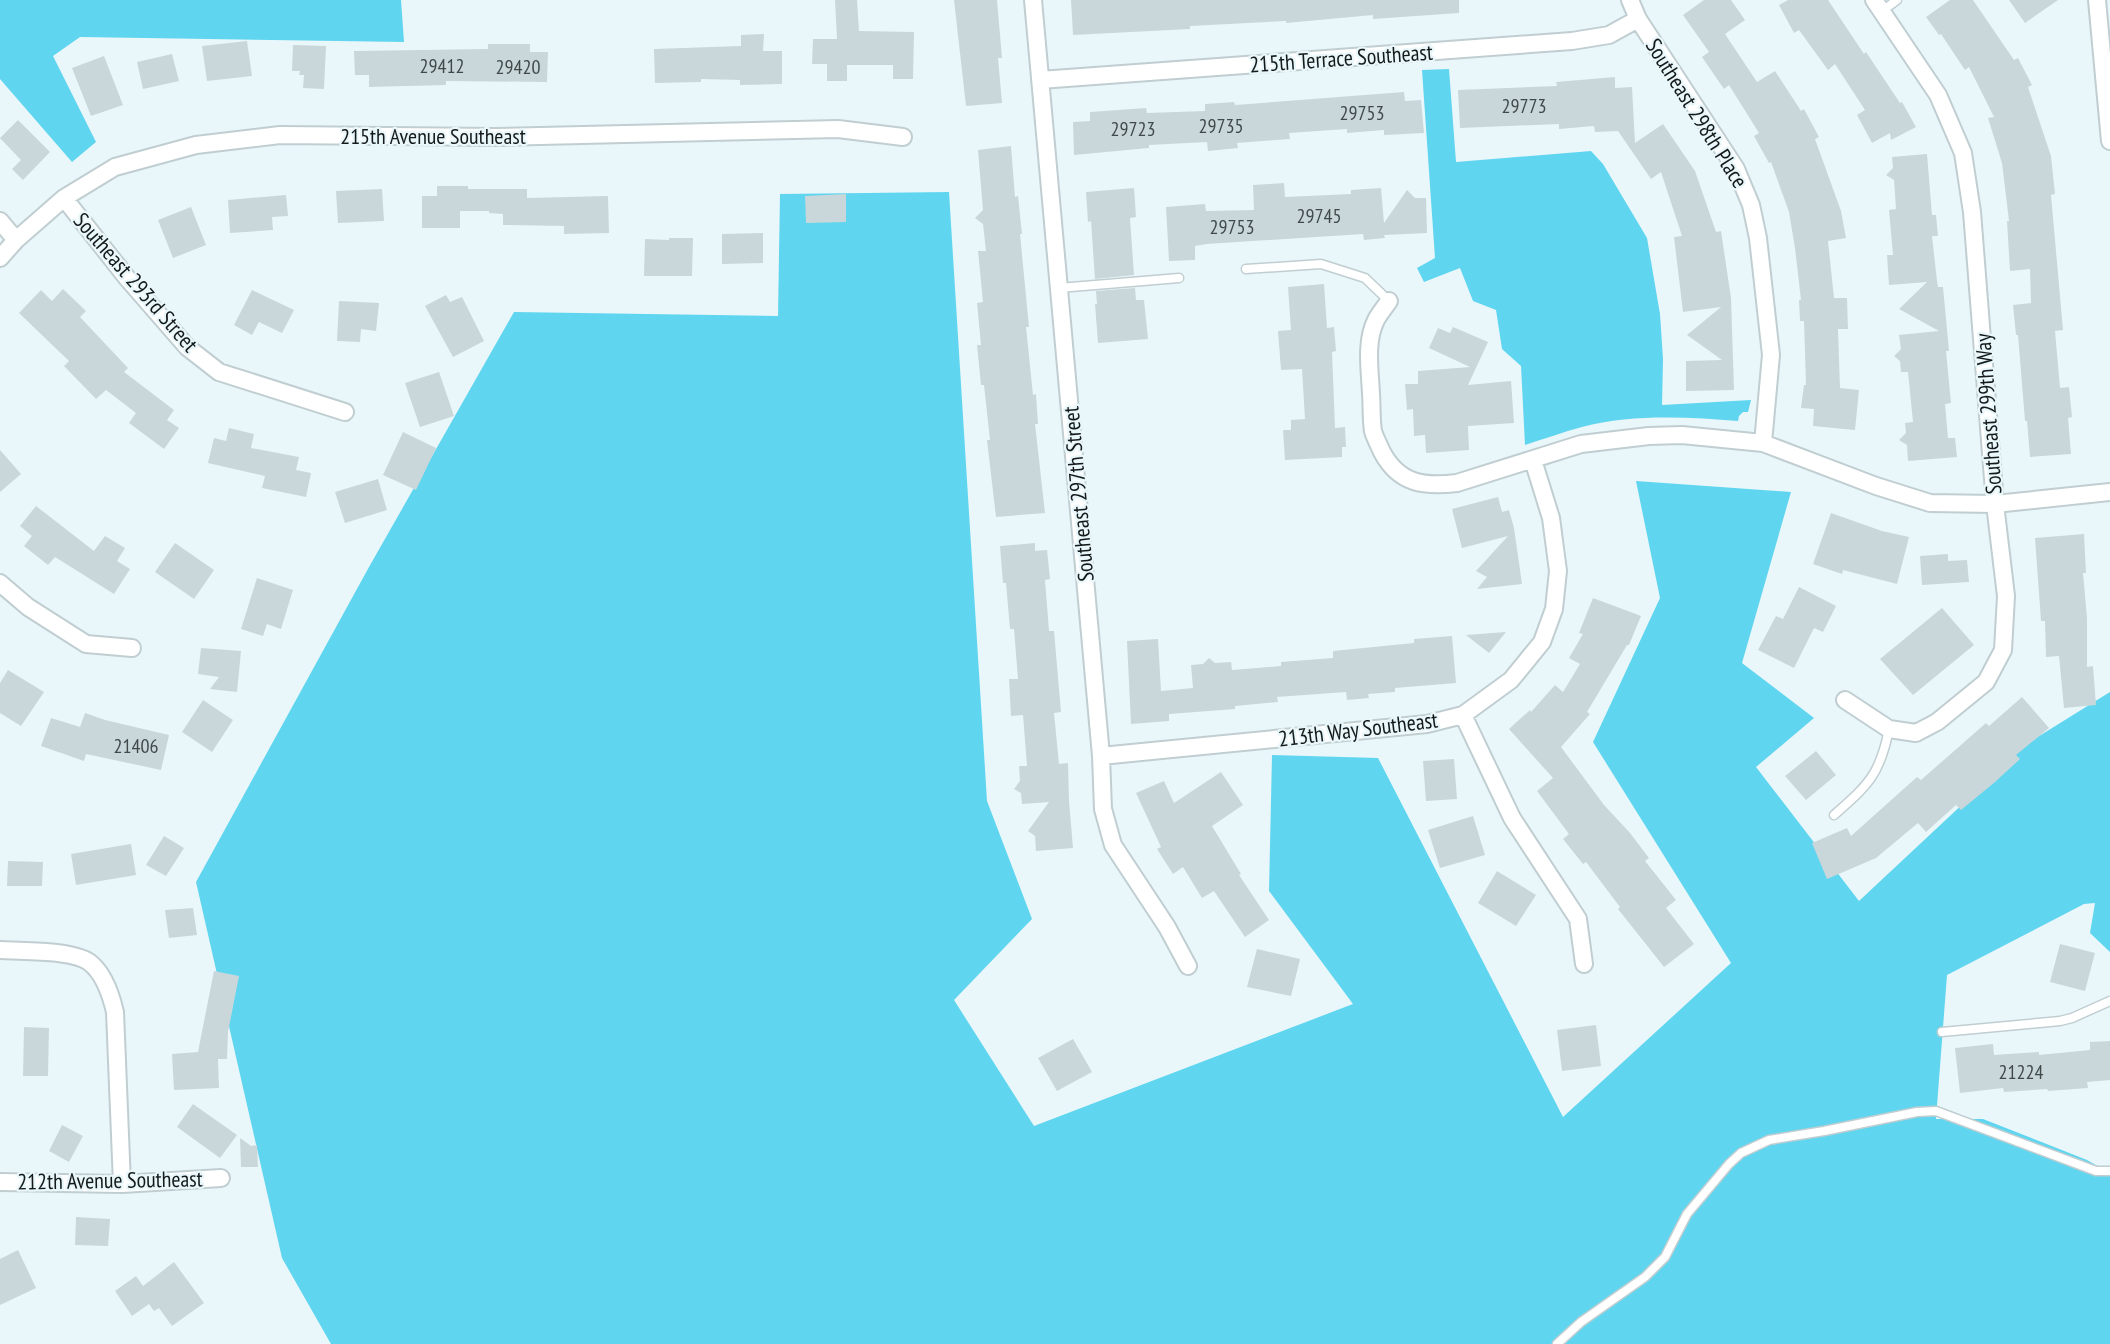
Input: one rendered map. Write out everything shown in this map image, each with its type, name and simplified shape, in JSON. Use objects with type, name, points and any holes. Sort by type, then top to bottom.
[{"type":"street","name":"Southeast 297th Street","points":[[1034,0],[1101,756],[1103,808],[1113,845],[1167,927],[1188,966]]},
{"type":"street","name":"Southeast 298th Place","points":[[1630,0],[1638,19],[1736,169],[1751,205],[1758,238],[1771,355],[1763,443]]},
{"type":"street","points":[[2097,0],[2104,20],[2110,141]]},
{"type":"street","name":"Southeast 299th Way","points":[[1845,700],[1889,729],[1917,733],[1937,722],[1986,682],[2003,650],[2006,596],[1995,504],[1972,212],[1963,153],[1938,95],[1878,6]]},
{"type":"street","name":"215th Terrace Southeast","points":[[1040,80],[1572,41],[1609,35],[1638,19]]},
{"type":"street","name":"215th Avenue Southeast","points":[[0,258],[16,240],[64,198],[115,167],[196,145],[280,135],[496,137],[838,129],[903,137]]},
{"type":"street","name":"Southeast 293rd Street","points":[[64,198],[127,278],[187,347],[219,372],[345,411]]},
{"type":"street","points":[[0,221],[16,240]]},
{"type":"street","points":[[1389,301],[1376,321],[1369,351],[1373,431],[1386,459],[1395,471],[1408,479],[1436,485],[1456,483],[1581,444],[1649,436],[1682,435],[1763,443],[1876,486],[1930,503],[1995,504],[2110,492]]},
{"type":"street","name":"213th Way Southeast","points":[[1101,756],[1427,723],[1463,715],[1511,680],[1542,642],[1554,609],[1558,571],[1551,518],[1533,460]]},
{"type":"street","points":[[0,583],[28,607],[86,644],[132,648]]},
{"type":"street","points":[[1463,715],[1512,818],[1578,919],[1584,964]]},
{"type":"street","points":[[0,950],[56,952],[88,962],[107,986],[115,1012],[122,1184]]},
{"type":"street","name":"212th Avenue Southeast","points":[[0,1182],[122,1184],[221,1178]]},
{"type":"lane","points":[[1878,6],[1897,0]]},
{"type":"lane","points":[[1246,269],[1321,264],[1365,278],[1389,301]]},
{"type":"lane","points":[[1059,288],[1179,278]]},
{"type":"lane","points":[[1833,815],[1874,776],[1884,752],[1889,729]]},
{"type":"lane","points":[[1942,1032],[2060,1021],[2110,1001]]},
{"type":"lane","points":[[1557,1344],[1574,1328],[1645,1276],[1665,1257],[1687,1214],[1729,1164],[1742,1153],[1769,1140],[1917,1112],[1936,1111],[2096,1171],[2110,1171]]},
{"type":"shaded area","points":[[0,0],[401,0],[404,42],[80,37],[53,56],[96,142],[72,162],[0,79]]},
{"type":"shaded area","points":[[1449,69],[1456,162],[1591,151],[1603,164],[1647,238],[1660,314],[1663,359],[1662,405],[1751,400],[1748,412],[1743,412],[1738,421],[1680,418],[1620,420],[1582,427],[1525,445],[1521,366],[1502,349],[1496,310],[1473,301],[1460,268],[1424,282],[1417,268],[1435,258],[1422,70]]},
{"type":"shaded area","points":[[949,192],[987,801],[1032,919],[954,1000],[1034,1126],[1353,1004],[1269,891],[1272,755],[1378,758],[1563,1117],[1731,963],[1593,742],[1660,598],[1636,481],[1791,492],[1742,663],[1814,718],[1756,767],[1859,901],[2028,743],[2110,692],[2110,952],[2090,933],[2095,903],[2084,904],[1947,975],[1936,1119],[1983,1119],[2087,1160],[2110,1173],[2110,1344],[331,1344],[282,1258],[196,882],[369,567],[514,312],[778,316],[780,194]]},
{"type":"building","points":[[835,0],[857,0],[859,31],[914,32],[913,79],[893,79],[893,65],[847,65],[847,81],[827,81],[827,64],[812,64],[813,39],[837,39]]},
{"type":"building","points":[[954,0],[997,0],[1002,58],[998,58],[1002,103],[966,106]]},
{"type":"building","points":[[1071,0],[1459,0],[1459,13],[1373,19],[1373,15],[1286,23],[1286,21],[1190,26],[1190,29],[1073,35]]},
{"type":"building","points":[[1704,0],[1731,0],[1745,20],[1725,34],[1757,82],[1775,71],[1801,111],[1804,109],[1819,137],[1815,139],[1841,211],[1846,238],[1828,241],[1834,298],[1847,298],[1848,329],[1838,329],[1840,388],[1859,390],[1855,430],[1813,426],[1814,409],[1801,408],[1804,385],[1806,385],[1804,321],[1800,321],[1799,300],[1801,300],[1789,212],[1771,162],[1769,163],[1754,136],[1759,133],[1729,85],[1724,89],[1702,57],[1709,52],[1683,15]]},
{"type":"building","points":[[1788,0],[1828,0],[1864,54],[1866,52],[1900,103],[1902,102],[1916,127],[1891,140],[1890,133],[1872,143],[1857,115],[1865,110],[1835,64],[1828,70],[1799,30],[1794,33],[1779,5]]},
{"type":"building","points":[[1950,0],[1973,0],[2014,60],[2018,58],[2032,85],[2028,87],[2051,156],[2055,194],[2051,195],[2063,330],[2055,331],[2060,388],[2069,387],[2072,417],[2068,418],[2071,454],[2030,457],[2013,305],[2031,303],[2030,269],[2010,271],[2007,221],[2009,221],[2002,163],[1988,118],[1994,117],[1969,67],[1965,70],[1941,34],[1939,35],[1926,17]]},
{"type":"building","points":[[2009,0],[2058,0],[2025,23]]},
{"type":"building","points":[[764,34],[763,51],[782,51],[782,84],[740,85],[740,80],[701,79],[701,82],[655,83],[654,49],[741,46],[741,35]]},
{"type":"building","points":[[247,41],[252,76],[207,81],[202,46]]},
{"type":"building","points":[[488,44],[530,44],[530,52],[548,52],[547,82],[446,81],[446,85],[369,87],[369,75],[355,75],[354,51],[488,49]]},
{"type":"building","points":[[293,45],[326,46],[324,89],[303,88],[304,75],[299,75],[300,71],[292,71]]},
{"type":"building","points":[[172,54],[179,81],[143,89],[137,62]]},
{"type":"building","points":[[104,56],[123,105],[91,116],[72,68]]},
{"type":"building","points":[[1615,77],[1615,88],[1632,87],[1635,143],[1663,124],[1695,171],[1716,232],[1721,231],[1731,298],[1734,390],[1686,391],[1686,361],[1722,360],[1687,335],[1721,307],[1683,312],[1674,237],[1682,236],[1661,172],[1651,179],[1618,131],[1595,132],[1594,126],[1559,129],[1559,124],[1460,128],[1458,90],[1557,86],[1556,82]]},
{"type":"building","points":[[1404,92],[1405,101],[1421,100],[1424,133],[1384,135],[1384,130],[1347,133],[1347,129],[1289,133],[1290,139],[1237,143],[1238,148],[1208,151],[1207,142],[1149,145],[1149,148],[1074,155],[1073,122],[1090,121],[1090,112],[1146,108],[1147,113],[1205,111],[1205,104],[1234,102],[1235,105]]},
{"type":"building","points":[[18,120],[50,152],[23,180],[12,169],[21,160],[0,138]]},
{"type":"building","points":[[1011,146],[1015,197],[1018,196],[1022,234],[1020,234],[1029,327],[1026,327],[1033,395],[1036,394],[1038,424],[1035,424],[1045,513],[996,517],[987,440],[990,440],[984,385],[981,385],[977,345],[981,345],[977,303],[983,302],[978,251],[986,251],[983,224],[975,218],[983,210],[978,150]]},
{"type":"building","points":[[1927,154],[1932,215],[1936,215],[1938,236],[1932,236],[1937,281],[1938,287],[1943,287],[1949,351],[1946,351],[1951,403],[1945,404],[1948,438],[1955,438],[1957,457],[1908,461],[1907,445],[1899,440],[1906,433],[1905,423],[1913,422],[1908,372],[1901,372],[1900,361],[1894,356],[1901,349],[1899,335],[1939,331],[1899,309],[1927,282],[1889,285],[1887,255],[1893,255],[1889,210],[1896,209],[1894,180],[1886,175],[1893,168],[1892,157]]},
{"type":"building","points":[[1284,183],[1285,197],[1351,194],[1351,190],[1381,188],[1384,223],[1407,190],[1415,198],[1426,198],[1427,233],[1384,235],[1385,238],[1364,240],[1363,234],[1207,244],[1195,246],[1195,260],[1169,261],[1166,207],[1205,204],[1206,211],[1254,210],[1253,185]]},
{"type":"building","points":[[437,186],[468,186],[468,189],[527,189],[527,198],[608,196],[609,233],[564,234],[564,226],[503,225],[503,214],[489,213],[489,211],[460,211],[460,228],[422,228],[422,196],[437,196]]},
{"type":"building","points":[[1134,188],[1136,217],[1130,218],[1134,275],[1095,279],[1091,221],[1088,222],[1086,192]]},
{"type":"building","points":[[382,189],[384,221],[338,223],[336,191]]},
{"type":"building","points":[[846,194],[846,222],[806,223],[805,196]]},
{"type":"building","points":[[286,195],[288,216],[272,217],[273,230],[230,233],[228,200]]},
{"type":"building","points":[[191,207],[206,245],[173,258],[158,220]]},
{"type":"building","points":[[763,233],[763,263],[722,264],[722,234]]},
{"type":"building","points":[[669,238],[693,238],[692,276],[644,276],[645,239],[669,240]]},
{"type":"building","points":[[1324,284],[1327,328],[1334,327],[1336,351],[1332,352],[1335,428],[1345,427],[1346,447],[1342,447],[1342,457],[1285,460],[1283,430],[1291,430],[1291,420],[1305,419],[1302,369],[1281,370],[1278,331],[1291,330],[1288,287]]},
{"type":"building","points":[[1135,288],[1136,300],[1144,300],[1148,339],[1098,343],[1096,291]]},
{"type":"building","points":[[63,289],[86,311],[80,317],[128,368],[124,372],[174,410],[167,420],[179,428],[164,449],[129,423],[136,413],[106,390],[96,399],[64,366],[69,361],[19,313],[41,290],[52,301]]},
{"type":"building","points":[[252,290],[294,310],[282,333],[259,322],[252,335],[234,325]]},
{"type":"building","points":[[446,295],[450,302],[462,297],[484,341],[453,357],[425,306]]},
{"type":"building","points":[[339,301],[379,303],[376,331],[361,329],[360,342],[337,341]]},
{"type":"building","points":[[1453,327],[1488,342],[1468,385],[1511,381],[1514,423],[1468,426],[1469,450],[1426,453],[1425,435],[1414,436],[1413,409],[1407,410],[1405,384],[1418,384],[1418,371],[1470,367],[1429,348],[1438,328],[1450,333]]},
{"type":"building","points":[[439,372],[454,416],[420,427],[405,383]]},
{"type":"building","points":[[229,428],[254,434],[251,448],[299,457],[296,470],[311,473],[306,497],[262,488],[265,476],[208,463],[214,438],[226,441]]},
{"type":"building","points":[[403,432],[436,448],[416,490],[383,475]]},
{"type":"building","points":[[0,450],[21,474],[0,492]]},
{"type":"building","points":[[378,479],[387,510],[345,523],[335,492]]},
{"type":"building","points":[[1498,497],[1502,512],[1509,510],[1514,528],[1522,584],[1477,589],[1487,577],[1476,571],[1508,536],[1462,548],[1452,509]]},
{"type":"building","points":[[36,506],[94,551],[105,536],[125,548],[117,561],[130,569],[114,594],[55,557],[48,565],[24,546],[32,536],[20,526]]},
{"type":"building","points":[[1831,513],[1882,531],[1909,537],[1897,584],[1843,570],[1842,574],[1813,564]]},
{"type":"building","points":[[2084,534],[2086,573],[2083,573],[2087,618],[2087,667],[2093,666],[2096,705],[2064,708],[2059,656],[2046,657],[2045,621],[2041,621],[2035,538]]},
{"type":"building","points":[[175,543],[214,570],[194,599],[155,572]]},
{"type":"building","points":[[1035,543],[1035,551],[1047,550],[1050,579],[1045,580],[1049,631],[1054,631],[1061,712],[1054,713],[1059,764],[1068,763],[1073,848],[1036,851],[1035,836],[1028,831],[1049,802],[1022,804],[1021,793],[1014,789],[1020,781],[1019,766],[1027,766],[1023,715],[1011,716],[1009,679],[1018,679],[1014,629],[1010,629],[1000,546]]},
{"type":"building","points":[[1948,554],[1948,561],[1967,560],[1969,582],[1922,585],[1920,556]]},
{"type":"building","points":[[257,578],[293,590],[281,629],[267,624],[263,636],[241,629]]},
{"type":"building","points":[[1799,587],[1836,606],[1823,632],[1814,628],[1794,668],[1758,650],[1776,616],[1783,619]]},
{"type":"building","points":[[1593,598],[1641,616],[1629,645],[1587,712],[1590,714],[1561,747],[1604,805],[1649,858],[1645,861],[1676,900],[1666,908],[1694,944],[1664,967],[1618,909],[1620,907],[1586,862],[1583,864],[1563,839],[1569,834],[1537,791],[1553,778],[1509,729],[1530,710],[1531,712],[1555,685],[1563,692],[1580,664],[1569,658],[1583,634],[1579,633]]},
{"type":"building","points":[[1942,608],[1974,645],[1913,695],[1880,659]]},
{"type":"building","points":[[1506,632],[1489,653],[1466,635]]},
{"type":"building","points":[[1452,636],[1456,683],[1395,688],[1395,692],[1368,694],[1369,698],[1347,700],[1346,692],[1277,697],[1278,702],[1235,706],[1235,709],[1169,714],[1169,721],[1131,724],[1127,641],[1158,639],[1161,691],[1193,688],[1191,665],[1203,664],[1209,658],[1215,663],[1231,662],[1232,670],[1281,666],[1281,662],[1333,658],[1333,651],[1414,643],[1414,639]]},
{"type":"building","points":[[201,648],[241,651],[237,692],[210,689],[219,677],[198,674]]},
{"type":"building","points":[[8,670],[44,692],[21,726],[0,713],[0,683]]},
{"type":"building","points":[[2022,697],[2049,728],[2016,755],[2020,759],[1961,810],[1956,805],[1926,832],[1918,823],[1876,858],[1827,879],[1812,843],[1847,828],[1851,836],[1917,777],[1921,780],[1986,723],[1989,726]]},
{"type":"building","points":[[203,700],[233,720],[212,752],[182,732]]},
{"type":"building","points":[[85,713],[169,735],[161,770],[86,754],[84,761],[41,746],[51,718],[80,727]]},
{"type":"building","points":[[1816,751],[1836,775],[1806,800],[1785,776]]},
{"type":"building","points":[[1454,759],[1457,799],[1426,801],[1423,761]]},
{"type":"building","points":[[1221,772],[1243,805],[1212,826],[1241,874],[1239,875],[1269,920],[1245,937],[1214,891],[1202,898],[1183,867],[1173,874],[1157,849],[1161,847],[1136,793],[1164,781],[1174,803]]},
{"type":"building","points":[[1473,816],[1485,855],[1440,868],[1428,830]]},
{"type":"building","points":[[164,836],[184,848],[166,876],[146,865]]},
{"type":"building","points":[[131,844],[136,875],[76,885],[71,854]]},
{"type":"building","points":[[8,861],[43,862],[42,886],[7,886]]},
{"type":"building","points":[[1497,871],[1536,895],[1516,926],[1478,903]]},
{"type":"building","points":[[193,908],[197,935],[169,938],[165,910]]},
{"type":"building","points":[[2060,944],[2095,953],[2085,991],[2050,982]]},
{"type":"building","points":[[1257,949],[1300,959],[1291,996],[1247,987]]},
{"type":"building","points":[[214,971],[239,976],[228,1032],[227,1059],[218,1059],[219,1088],[174,1090],[172,1054],[198,1052]]},
{"type":"building","points":[[1596,1025],[1601,1066],[1562,1071],[1557,1030]]},
{"type":"building","points":[[24,1027],[49,1028],[48,1076],[23,1076]]},
{"type":"building","points":[[1073,1039],[1092,1072],[1057,1091],[1038,1058]]},
{"type":"building","points":[[2110,1041],[2110,1080],[2087,1082],[2088,1088],[2004,1092],[2003,1088],[1960,1093],[1955,1048],[1993,1044],[1994,1055],[2039,1052],[2039,1055],[2090,1050],[2090,1042]]},
{"type":"building","points":[[193,1104],[237,1135],[220,1158],[177,1127]]},
{"type":"building","points":[[62,1125],[83,1136],[69,1162],[49,1151]]},
{"type":"building","points":[[240,1138],[251,1146],[257,1145],[258,1167],[241,1167]]},
{"type":"building","points":[[76,1217],[110,1219],[108,1246],[75,1245]]},
{"type":"building","points":[[18,1250],[36,1288],[0,1305],[0,1259]]},
{"type":"building","points":[[174,1262],[204,1303],[172,1326],[159,1308],[154,1311],[149,1304],[132,1316],[115,1291],[136,1276],[143,1286]]}]
